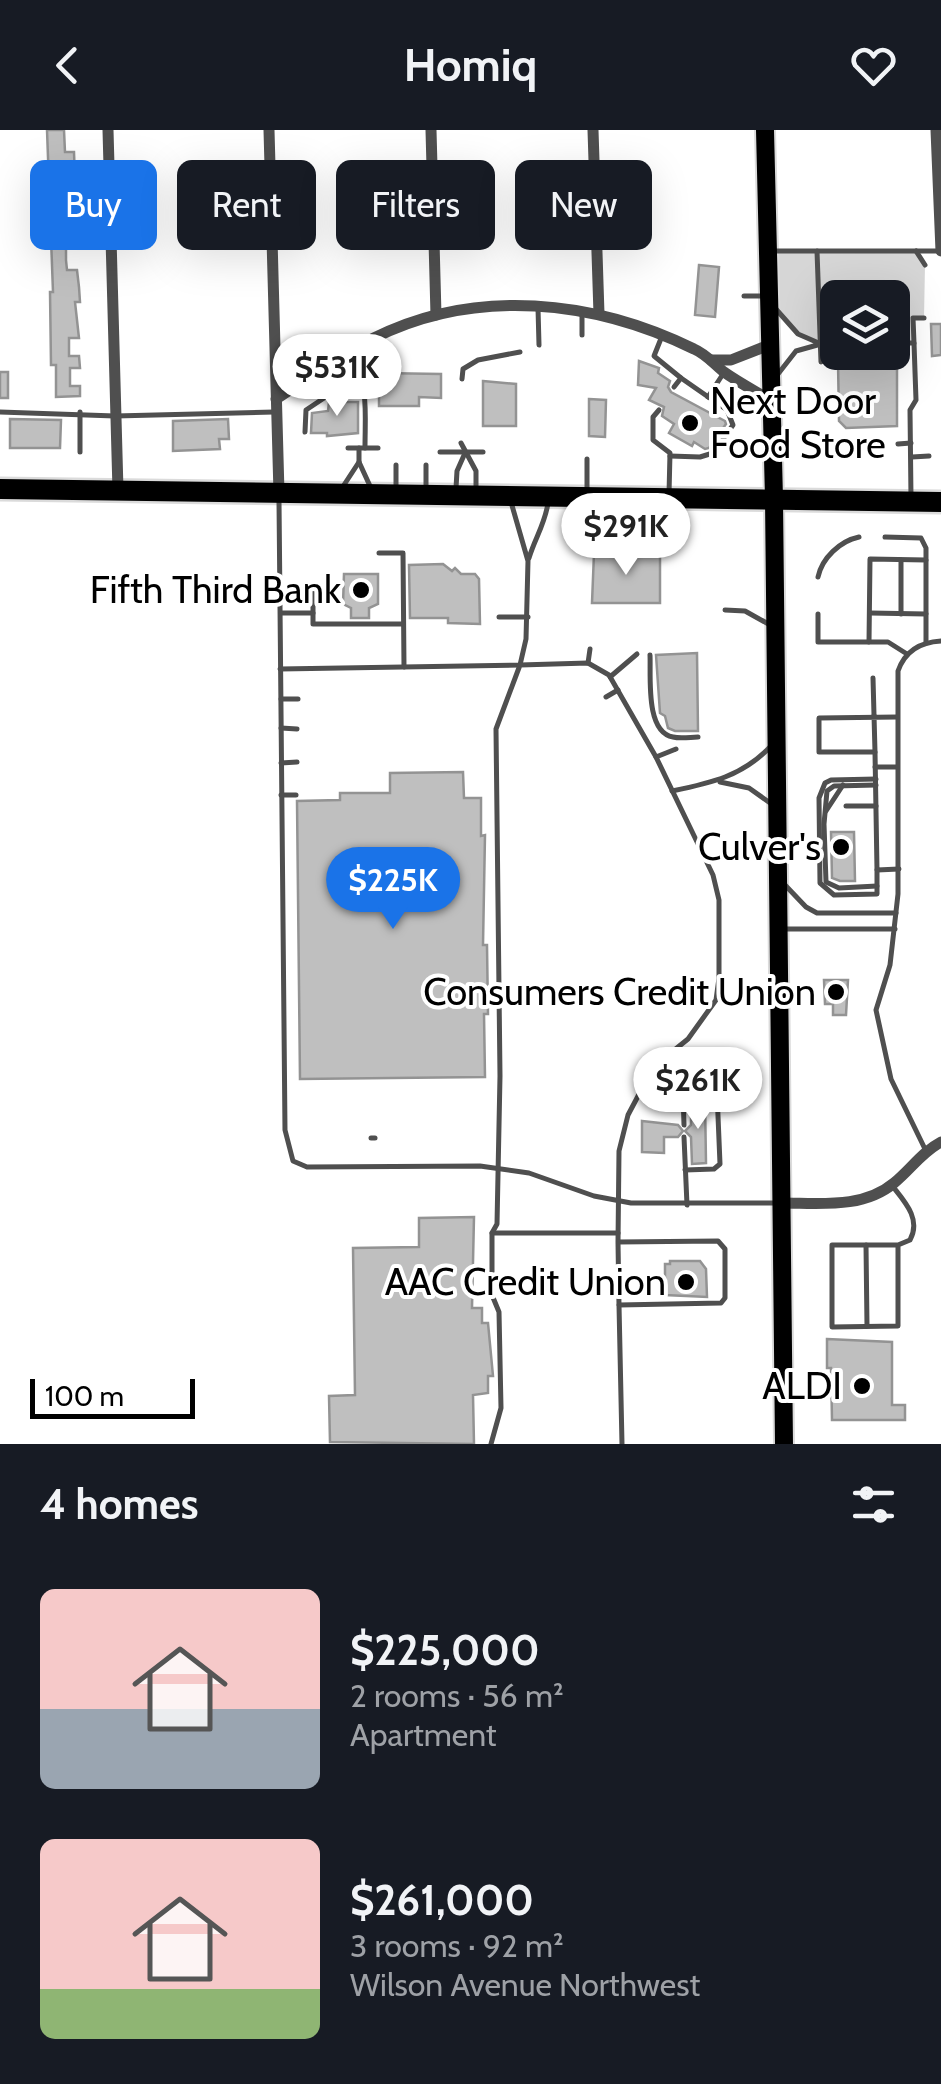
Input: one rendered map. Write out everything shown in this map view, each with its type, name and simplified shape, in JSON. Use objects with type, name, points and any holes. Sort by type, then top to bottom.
[{"type":"highway","points":[[0,489],[941,502]]},
{"type":"main road","points":[[765,130],[774,499],[784,1444]]},
{"type":"street","points":[[108,130],[118,490]]},
{"type":"street","points":[[269,130],[279,492]]},
{"type":"street","points":[[429,322],[430,130]]},
{"type":"street","points":[[593,130],[599,314]]},
{"type":"street","points":[[936,130],[940,251]]},
{"type":"street","points":[[276,406],[350,352],[429,322],[489,306],[582,311],[688,339],[724,372],[770,392]]},
{"type":"street","points":[[711,360],[732,360],[770,345]]},
{"type":"street","points":[[781,1202],[852,1202],[875,1196],[941,1142]]},
{"type":"lane","points":[[817,251],[820,321]]},
{"type":"lane","points":[[916,251],[925,265]]},
{"type":"lane","points":[[768,252],[940,251]]},
{"type":"lane","points":[[744,296],[770,299],[798,334],[820,344]]},
{"type":"lane","points":[[538,306],[539,345]]},
{"type":"lane","points":[[582,311],[582,335]]},
{"type":"lane","points":[[912,502],[910,410],[916,400],[913,318],[924,318]]},
{"type":"lane","points":[[662,335],[654,356],[727,410],[733,424],[713,454],[670,456]]},
{"type":"lane","points":[[910,343],[914,343]]},
{"type":"lane","points":[[770,392],[796,351],[820,344]]},
{"type":"lane","points":[[337,493],[359,462],[362,448],[363,375],[350,352]]},
{"type":"lane","points":[[462,379],[463,369],[478,360],[520,352]]},
{"type":"lane","points":[[913,370],[923,370]]},
{"type":"lane","points":[[708,396],[724,372]]},
{"type":"lane","points":[[674,387],[680,378]]},
{"type":"lane","points":[[305,432],[306,410],[330,394],[365,394]]},
{"type":"lane","points":[[0,412],[115,416],[276,406]]},
{"type":"lane","points":[[659,410],[653,418],[653,440],[670,453],[670,497]]},
{"type":"lane","points":[[80,412],[80,452]]},
{"type":"lane","points":[[461,443],[476,471],[466,494]]},
{"type":"lane","points":[[898,444],[910,444]]},
{"type":"lane","points":[[348,448],[378,448]]},
{"type":"lane","points":[[440,452],[482,452]]},
{"type":"lane","points":[[465,453],[457,471],[466,494]]},
{"type":"lane","points":[[911,457],[929,456]]},
{"type":"lane","points":[[586,495],[587,459]]},
{"type":"lane","points":[[359,462],[367,482],[387,494],[396,465]]},
{"type":"lane","points":[[426,465],[426,494]]},
{"type":"lane","points":[[279,492],[285,1130],[291,1158],[307,1167],[498,1167],[618,1201],[687,1205],[781,1202]]},
{"type":"lane","points":[[490,1444],[501,1408],[499,1312],[492,1295],[492,1233],[497,1224],[500,902],[496,729],[520,665],[528,617],[528,561],[510,494]]},
{"type":"lane","points":[[528,561],[545,524],[548,496]]},
{"type":"lane","points":[[818,577],[820,566],[837,548],[859,537]]},
{"type":"lane","points":[[885,537],[921,538],[926,548],[926,643]]},
{"type":"lane","points":[[378,553],[406,552],[404,667]]},
{"type":"lane","points":[[870,642],[870,560],[926,560]]},
{"type":"lane","points":[[900,560],[901,614]]},
{"type":"lane","points":[[313,592],[313,624],[404,624]]},
{"type":"lane","points":[[725,610],[745,611],[775,628]]},
{"type":"lane","points":[[280,613],[313,613]]},
{"type":"lane","points":[[870,613],[926,614]]},
{"type":"lane","points":[[818,614],[818,642],[888,642],[907,654]]},
{"type":"lane","points":[[499,616],[528,617]]},
{"type":"lane","points":[[926,1151],[891,1079],[877,1017],[878,998],[890,965],[899,870],[898,671],[907,654],[941,640]]},
{"type":"lane","points":[[588,663],[590,649]]},
{"type":"lane","points":[[610,678],[637,654]]},
{"type":"lane","points":[[650,654],[654,713],[660,731],[671,737],[698,737]]},
{"type":"lane","points":[[280,669],[588,663],[610,678],[618,690],[655,756],[716,884],[716,1000],[684,1042],[662,1060],[646,1081],[618,1138],[622,1444]]},
{"type":"lane","points":[[873,678],[876,782],[877,894],[834,896],[820,883],[822,788],[831,780],[876,782]]},
{"type":"lane","points":[[606,697],[618,690]]},
{"type":"lane","points":[[280,699],[298,699]]},
{"type":"lane","points":[[874,752],[819,752],[819,718],[897,717]]},
{"type":"lane","points":[[628,728],[635,721]]},
{"type":"lane","points":[[281,728],[297,728]]},
{"type":"lane","points":[[672,791],[716,782],[748,768],[776,740]]},
{"type":"lane","points":[[643,759],[676,749]]},
{"type":"lane","points":[[281,763],[296,762]]},
{"type":"lane","points":[[875,768],[898,767]]},
{"type":"lane","points":[[716,782],[749,788],[778,809]]},
{"type":"lane","points":[[876,782],[834,786],[827,791],[826,882],[840,888],[877,886]]},
{"type":"lane","points":[[826,811],[843,785]]},
{"type":"lane","points":[[281,795],[296,795]]},
{"type":"lane","points":[[846,806],[876,806]]},
{"type":"lane","points":[[690,852],[701,852]]},
{"type":"lane","points":[[877,870],[899,870]]},
{"type":"lane","points":[[779,878],[806,907],[817,913],[896,913]]},
{"type":"lane","points":[[706,884],[716,884]]},
{"type":"lane","points":[[779,929],[895,929]]},
{"type":"lane","points":[[672,1042],[684,1042]]},
{"type":"lane","points":[[637,1076],[664,1092],[717,1092],[720,1164],[714,1169],[686,1170]]},
{"type":"lane","points":[[683,1092],[684,1125]]},
{"type":"lane","points":[[622,1108],[631,1107]]},
{"type":"lane","points":[[684,1137],[687,1205]]},
{"type":"lane","points":[[892,1185],[910,1210],[915,1228],[910,1240],[898,1245],[832,1245],[832,1327],[898,1326],[898,1245]]},
{"type":"lane","points":[[492,1233],[618,1233]]},
{"type":"lane","points":[[618,1242],[718,1241],[725,1250],[726,1294],[721,1304],[619,1304]]},
{"type":"lane","points":[[866,1245],[867,1326]]},
{"type":"shaded area","points":[[916,251],[925,265],[924,318],[913,318],[914,343],[910,343],[910,280],[820,280],[820,342],[807,337],[770,302],[769,252]]},
{"type":"building","points":[[47,130],[64,130],[65,152],[74,152],[74,160],[48,160]]},
{"type":"building","points":[[51,250],[66,250],[67,270],[77,270],[79,287],[80,302],[75,302],[79,338],[69,338],[69,356],[79,356],[80,368],[70,368],[70,386],[80,386],[80,396],[56,397],[56,365],[51,365]]},
{"type":"building","points":[[699,265],[719,267],[715,317],[695,315]]},
{"type":"building","points":[[931,324],[941,324],[941,355],[932,356]]},
{"type":"building","points":[[639,361],[659,368],[658,373],[670,381],[671,392],[725,421],[709,448],[694,442],[692,446],[669,433],[674,424],[662,416],[664,407],[649,400],[656,388],[638,385]]},
{"type":"building","points":[[838,370],[897,370],[897,426],[846,428],[839,421]]},
{"type":"building","points":[[0,372],[8,372],[8,398],[0,398]]},
{"type":"building","points":[[379,373],[441,374],[441,398],[419,397],[419,406],[379,406]]},
{"type":"building","points":[[483,381],[516,384],[516,426],[483,426]]},
{"type":"building","points":[[589,399],[606,400],[605,437],[589,436]]},
{"type":"building","points":[[329,402],[358,402],[358,433],[311,433],[312,413],[328,411]]},
{"type":"building","points":[[10,419],[61,420],[60,448],[10,448]]},
{"type":"building","points":[[228,419],[229,439],[219,439],[220,449],[173,451],[173,421]]},
{"type":"building","points":[[594,553],[660,554],[660,603],[592,603]]},
{"type":"building","points":[[443,564],[461,574],[475,574],[479,579],[480,624],[448,623],[448,618],[410,618],[409,565]]},
{"type":"building","name":"Fifth Third Bank","points":[[344,574],[378,574],[378,604],[369,608],[369,618],[351,618],[351,608],[343,604]]},
{"type":"building","points":[[697,653],[698,731],[675,731],[668,728],[660,713],[656,655]]},
{"type":"building","points":[[463,772],[464,798],[481,798],[481,836],[485,835],[485,1077],[300,1079],[297,801],[340,800],[340,793],[390,793],[390,773]]},
{"type":"building","name":"Culver's","points":[[831,832],[854,832],[855,881],[832,878]]},
{"type":"building","name":"Consumers Credit Union","points":[[824,980],[848,980],[846,1015],[833,1015],[833,1004],[825,1004]]},
{"type":"building","points":[[705,1099],[706,1163],[692,1164],[691,1137],[685,1131],[691,1125],[691,1100]]},
{"type":"building","points":[[642,1121],[678,1125],[683,1131],[678,1137],[664,1137],[664,1153],[642,1152]]},
{"type":"building","points":[[474,1217],[472,1308],[482,1308],[482,1323],[488,1323],[493,1376],[488,1376],[488,1393],[473,1395],[474,1444],[330,1442],[329,1396],[355,1395],[353,1248],[419,1247],[419,1218]]},
{"type":"building","name":"AAC Credit Union","points":[[700,1261],[706,1269],[707,1297],[665,1295],[665,1264]]},
{"type":"building","name":"ALDI","points":[[827,1339],[892,1342],[892,1405],[905,1405],[905,1420],[832,1420]]},
{"type":"place","name":"Next Door Food Store","points":[[690,423]]},
{"type":"place","name":"Fifth Third Bank","points":[[361,590]]},
{"type":"place","name":"Culver's","points":[[841,847]]},
{"type":"place","name":"Consumers Credit Union","points":[[836,992]]},
{"type":"place","name":"AAC Credit Union","points":[[686,1282]]},
{"type":"place","name":"ALDI","points":[[862,1386]]}]
